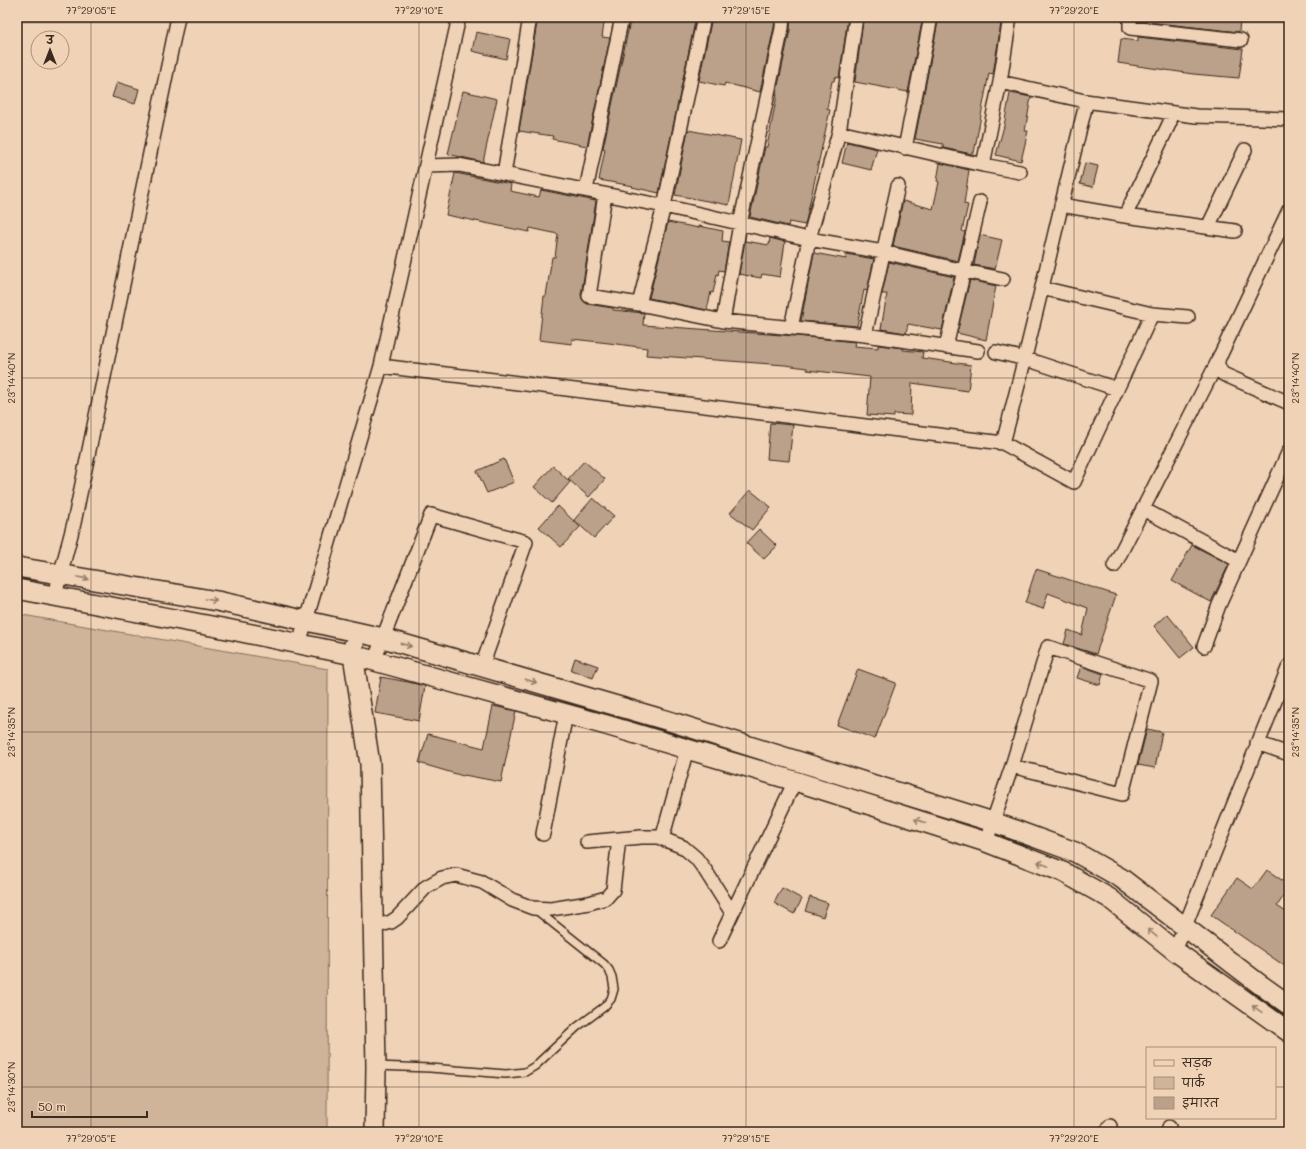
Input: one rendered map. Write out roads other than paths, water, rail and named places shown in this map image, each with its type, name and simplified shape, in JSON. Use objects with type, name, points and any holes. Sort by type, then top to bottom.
[{"type":"street","points":[[55,595],[74,524],[178,17]]},
{"type":"street","points":[[300,644],[381,366],[459,17]]},
{"type":"street","points":[[504,174],[530,17]]},
{"type":"street","points":[[586,190],[622,17]]},
{"type":"street","points":[[639,304],[664,206],[704,17]]},
{"type":"street","points":[[723,321],[740,224],[784,17]]},
{"type":"street","points":[[791,328],[809,239],[840,132],[856,17]]},
{"type":"street","points":[[905,148],[931,17]]},
{"type":"street","points":[[983,165],[1000,82],[1010,17]]},
{"type":"street","points":[[1130,17],[1130,28],[1241,40]]},
{"type":"street","points":[[1000,82],[1085,101],[1196,116],[1289,119]]},
{"type":"street","points":[[1003,443],[1026,360],[1061,205],[1085,108]]},
{"type":"street","points":[[1125,216],[1170,122]]},
{"type":"street","points":[[840,132],[905,148],[1020,172]]},
{"type":"street","points":[[1208,227],[1245,150]]},
{"type":"street","points":[[426,166],[459,165],[664,206],[809,239],[883,252],[1004,279]]},
{"type":"street","points":[[865,335],[898,186]]},
{"type":"street","points":[[605,195],[589,296],[639,304],[723,321],[865,335],[978,351]]},
{"type":"street","points":[[946,347],[980,202]]},
{"type":"street","points":[[1061,205],[1125,216],[1235,231]]},
{"type":"street","points":[[1114,566],[1217,363],[1218,358],[1289,210]]},
{"type":"street","points":[[1042,288],[1152,314],[1188,317]]},
{"type":"street","points":[[381,366],[1003,443],[1074,482],[1152,314]]},
{"type":"street","points":[[996,352],[1117,389]]},
{"type":"street","points":[[1217,363],[1223,374],[1289,403]]},
{"type":"street","points":[[1204,646],[1219,605],[1289,451]]},
{"type":"street","points":[[1143,509],[1239,561]]},
{"type":"street","points":[[374,661],[431,515],[526,542],[482,666]]},
{"type":"street","points":[[17,567],[217,601],[384,638],[669,721],[993,822],[1074,852],[1120,878],[1289,1005]]},
{"type":"street","points":[[17,589],[55,595],[300,644],[374,661],[688,749],[795,781],[986,842],[1063,872],[1108,898],[1175,951],[1289,1032]]},
{"type":"street","points":[[355,632],[353,656],[370,764],[376,1066],[375,1132]]},
{"type":"street","points":[[986,842],[1012,766],[1048,647],[1150,681],[1122,794],[1012,766]]},
{"type":"street","points":[[1175,951],[1289,666]]},
{"type":"street","points":[[544,834],[566,714]]},
{"type":"street","points":[[1257,743],[1289,754]]},
{"type":"street","points":[[662,839],[688,749]]},
{"type":"street","points":[[719,941],[795,781]]},
{"type":"street","points":[[870,805],[874,785]]},
{"type":"street","points":[[587,842],[658,837],[682,847],[696,858],[705,870],[732,914]]},
{"type":"street","points":[[374,927],[391,922],[397,918],[426,887],[442,878],[456,875],[482,882],[512,900],[533,908],[551,909],[589,904],[606,898],[613,890],[619,839]]},
{"type":"lane","points":[[376,1066],[430,1068],[506,1074],[525,1072],[535,1066],[577,1027],[604,1007],[611,999],[614,989],[609,970],[604,964],[533,908]]}]
